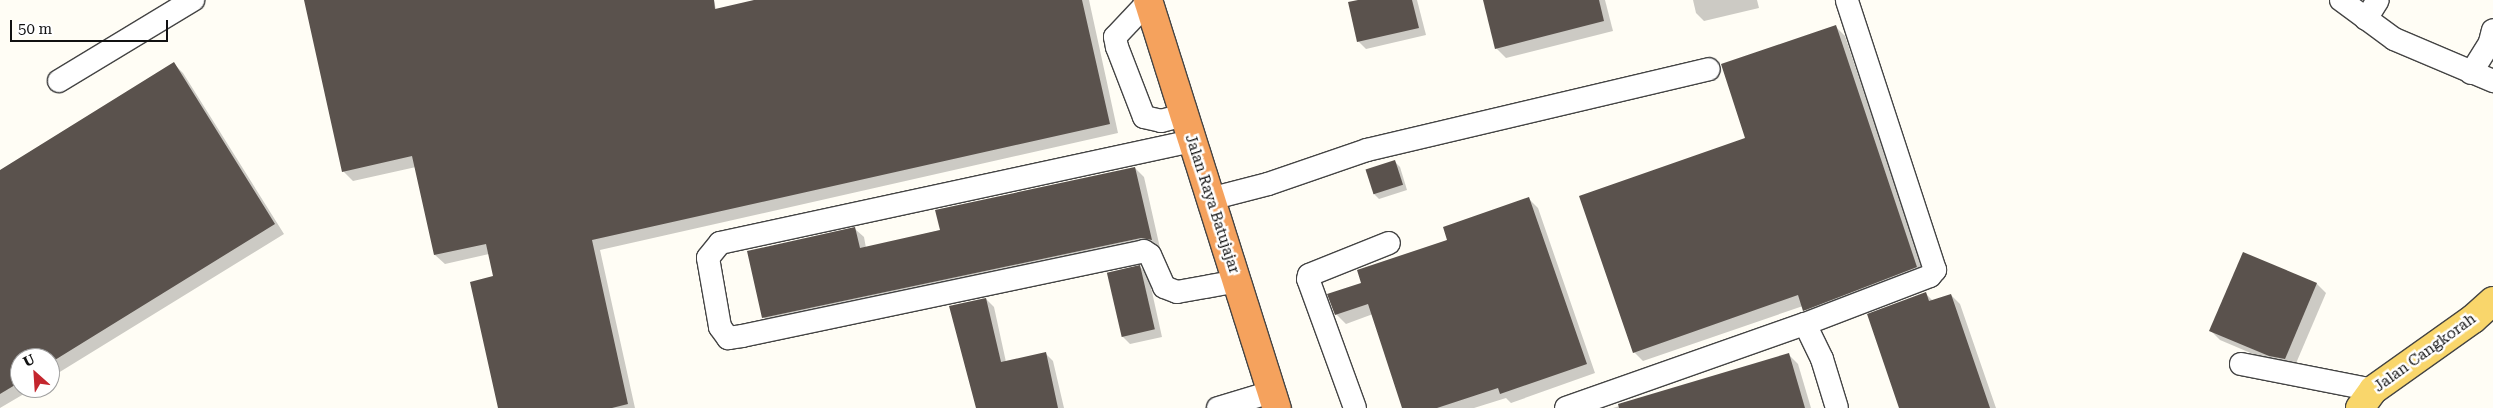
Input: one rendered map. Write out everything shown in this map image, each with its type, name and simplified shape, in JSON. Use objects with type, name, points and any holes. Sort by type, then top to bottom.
[{"type":"highway","name":"Jalan Raya Batujajar","points":[[1148,1],[1210,199],[1238,281],[1274,400]]},
{"type":"main road","name":"Jalan Cangkorah","points":[[2366,399],[2493,301]]},
{"type":"lane","points":[[59,81],[193,0]]},
{"type":"lane","points":[[1566,408],[1806,324],[1930,276],[1935,270],[1847,0]]},
{"type":"lane","points":[[2341,0],[2372,9],[2394,39],[2471,73],[2493,80]]},
{"type":"lane","points":[[1148,1],[1115,37],[1117,47],[1144,117],[1188,128]]},
{"type":"lane","points":[[2471,73],[2490,42],[2493,30]]},
{"type":"lane","points":[[1210,199],[1268,184],[1367,150],[1709,69]]},
{"type":"lane","points":[[1188,128],[720,243],[708,258],[720,327],[728,338],[742,336],[1144,251],[1150,255],[1164,287],[1177,292],[1238,281]]},
{"type":"lane","points":[[1355,408],[1308,279],[1309,275],[1389,243]]},
{"type":"lane","points":[[1806,324],[1822,359],[1836,408]]},
{"type":"lane","points":[[2242,364],[2366,399]]},
{"type":"lane","points":[[1218,408],[1274,400]]},
{"type":"building","points":[[304,0],[714,0],[715,9],[754,0],[1082,0],[1110,124],[592,240],[628,404],[612,408],[498,408],[470,282],[493,276],[486,244],[434,255],[412,156],[342,172]]},
{"type":"building","points":[[1358,0],[1412,0],[1419,28],[1357,42],[1348,2]]},
{"type":"building","points":[[1483,0],[1599,0],[1604,21],[1495,49]]},
{"type":"building","points":[[1836,25],[1917,267],[1803,311],[1798,295],[1633,353],[1579,196],[1745,138],[1721,64]]},
{"type":"building","points":[[174,62],[275,224],[60,357],[60,348],[10,348],[10,388],[0,394],[0,170]]},
{"type":"building","points":[[1395,160],[1403,185],[1374,194],[1366,170]]},
{"type":"building","points":[[1135,167],[1152,240],[1141,238],[762,318],[747,251],[855,227],[860,248],[940,230],[935,210]]},
{"type":"building","points":[[1529,197],[1587,364],[1500,394],[1498,388],[1437,408],[1402,408],[1368,304],[1335,315],[1327,294],[1361,283],[1357,270],[1447,240],[1443,227]]},
{"type":"building","points":[[2243,252],[2317,283],[2285,359],[2269,356],[2209,331]]},
{"type":"building","points":[[1140,265],[1155,329],[1122,337],[1107,273]]},
{"type":"building","points":[[1926,292],[1929,301],[1951,294],[1990,408],[1899,408],[1867,314]]},
{"type":"building","points":[[986,298],[1001,362],[1046,352],[1058,408],[976,408],[949,306]]},
{"type":"building","points":[[1789,353],[1805,408],[1619,408],[1618,404]]}]
